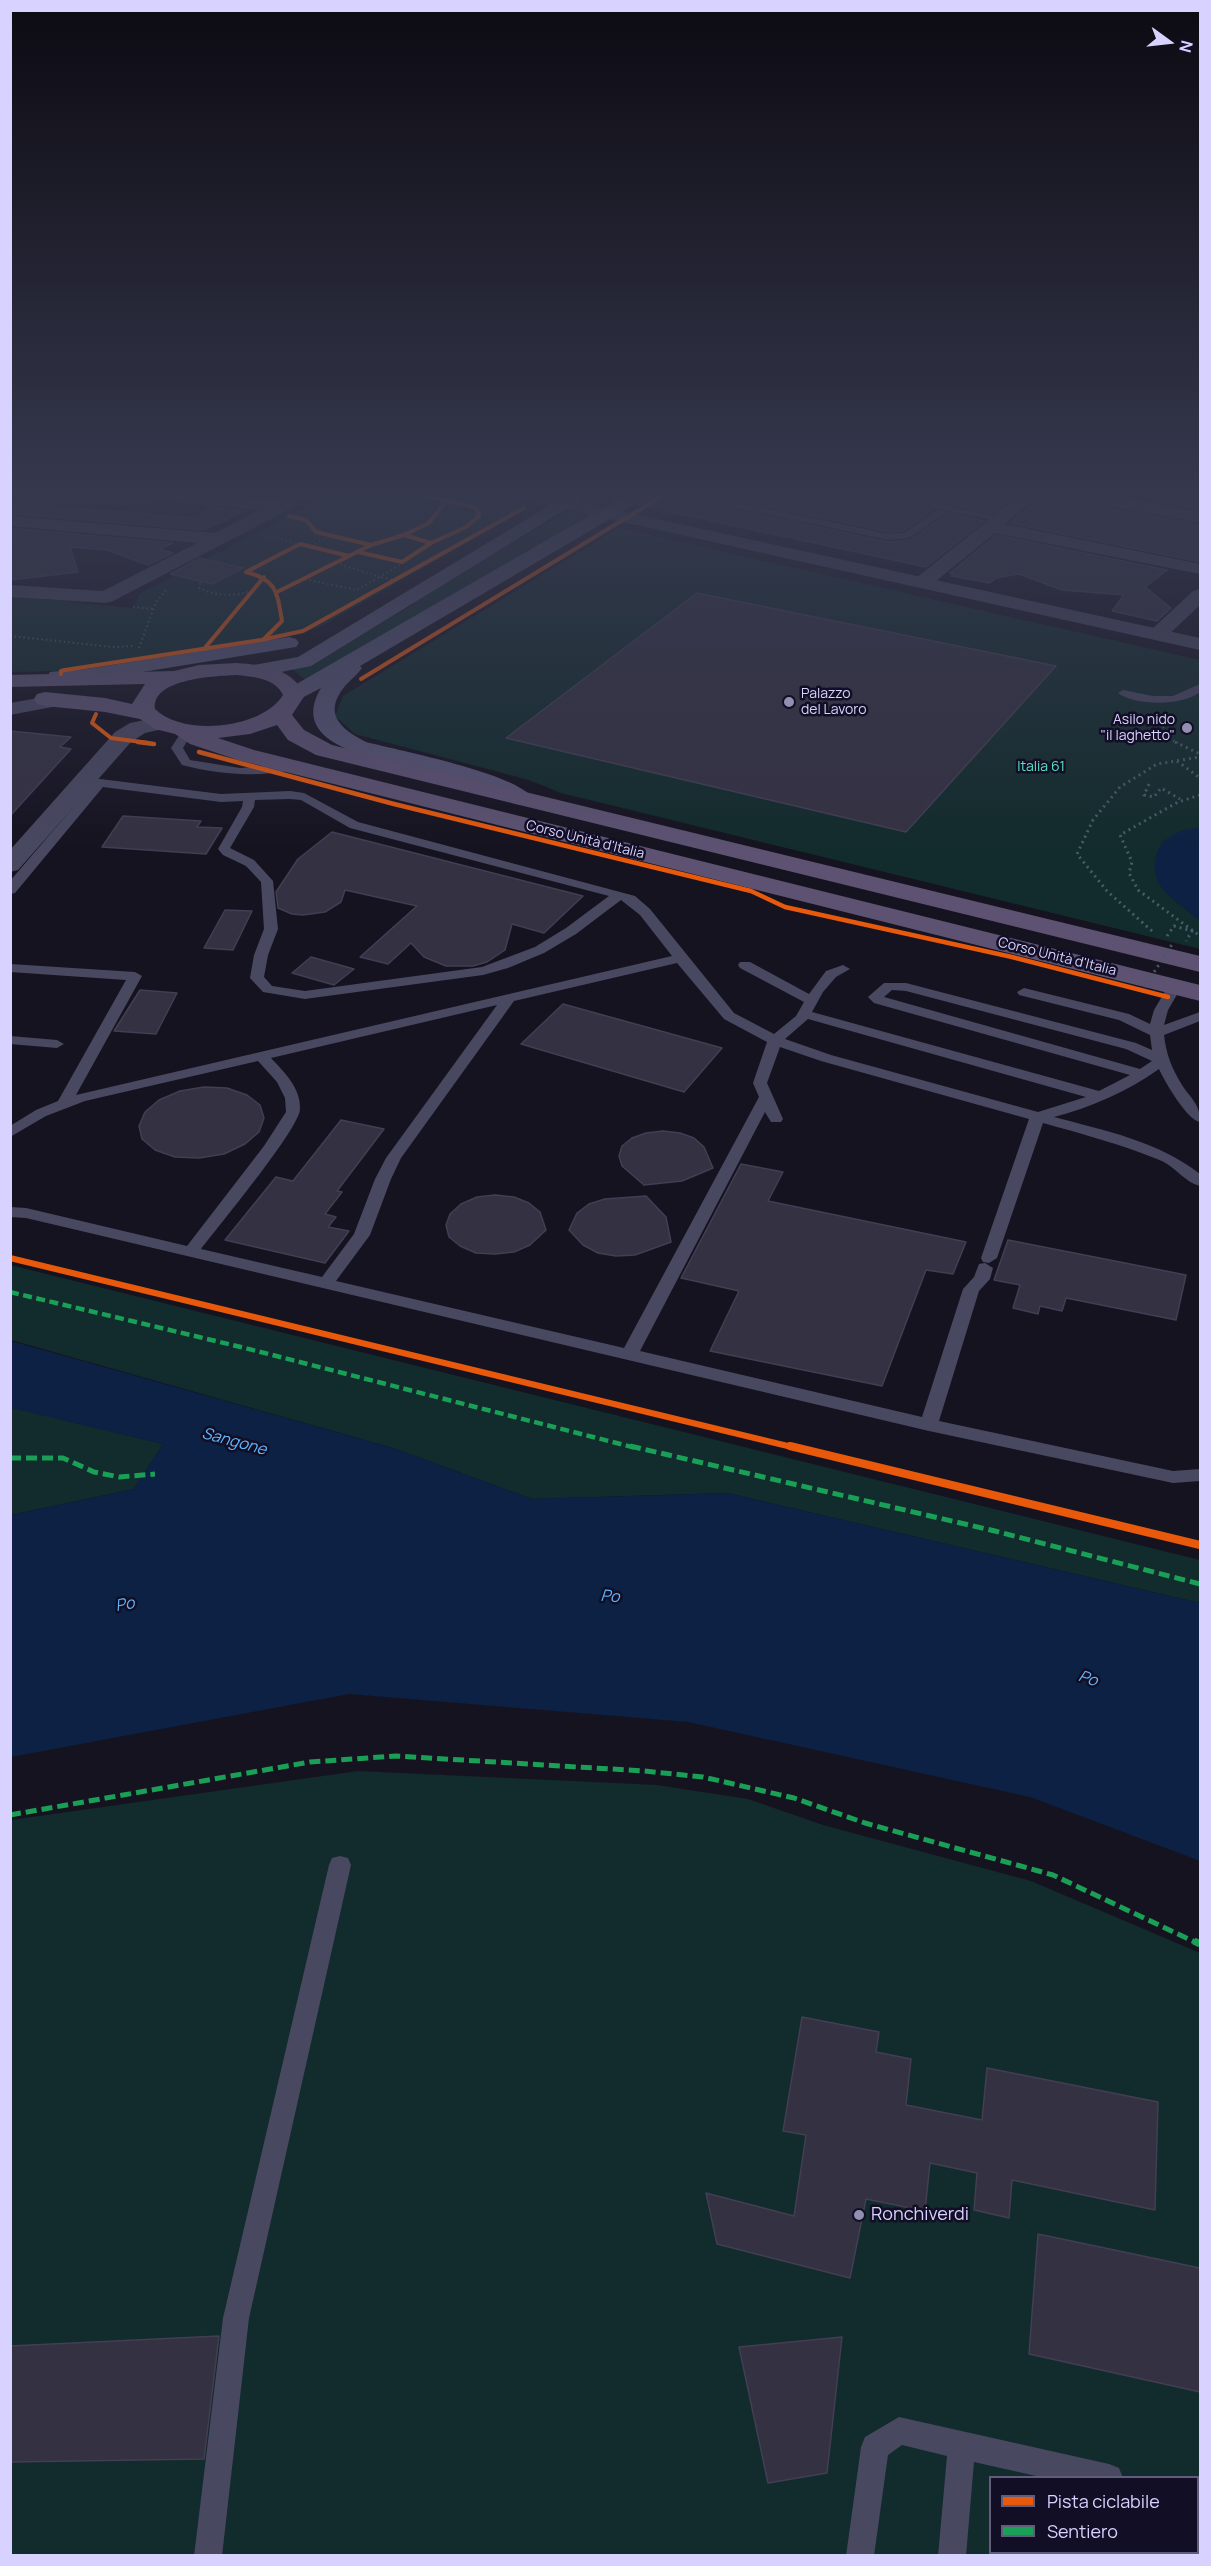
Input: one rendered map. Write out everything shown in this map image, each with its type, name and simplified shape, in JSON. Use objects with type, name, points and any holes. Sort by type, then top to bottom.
[{"type":"main road","points":[[13,686],[176,677],[218,669],[256,671],[304,662],[381,615]]},
{"type":"main road","points":[[294,695],[435,615]]},
{"type":"main road","points":[[13,686],[271,646],[366,624]]},
{"type":"main road","points":[[368,654],[342,676],[330,693],[322,712],[326,726],[340,740],[358,747],[494,783],[522,799]]},
{"type":"main road","points":[[13,686],[61,700],[105,705],[153,719],[184,732],[204,732],[238,729],[267,722],[280,715],[292,704],[294,695],[289,685],[276,677],[256,671]]},
{"type":"main road","points":[[153,719],[143,708],[147,694],[163,682],[176,677]]},
{"type":"main road","name":"Corso Unità d'Italia","points":[[280,715],[296,735],[324,750],[1200,964]]},
{"type":"main road","name":"Corso Unità d'Italia","points":[[184,732],[246,755],[1188,990]]},
{"type":"street","points":[[1071,615],[1200,644]]},
{"type":"street","points":[[1158,634],[1179,615]]},
{"type":"street","points":[[10,709],[61,700]]},
{"type":"street","points":[[10,865],[92,783],[123,737],[153,719]]},
{"type":"lane","points":[[1123,693],[1157,700],[1179,699],[1200,687]]},
{"type":"lane","points":[[10,890],[92,783],[202,797],[304,796],[354,825],[630,899],[645,912],[729,1016],[775,1040],[826,1059],[1132,1143],[1174,1161],[1200,1181]]},
{"type":"lane","points":[[250,797],[248,807],[224,849],[250,863],[267,881],[271,929],[261,955],[257,978],[268,989],[288,994],[330,993],[483,971],[503,966],[554,943],[578,928],[619,895]]},
{"type":"lane","points":[[10,1134],[41,1113],[80,1098],[680,958]]},
{"type":"lane","points":[[745,965],[809,1008],[1100,1096]]},
{"type":"lane","points":[[10,968],[135,976],[63,1105]]},
{"type":"lane","points":[[776,1119],[760,1083],[775,1040],[809,1008],[831,974],[843,969]]},
{"type":"lane","points":[[1143,1074],[875,997],[889,986],[906,987],[1131,1046],[1162,1060]]},
{"type":"lane","points":[[1188,990],[1162,1008],[1157,1033],[1167,1074],[1200,1118]]},
{"type":"lane","points":[[1024,992],[1124,1017],[1157,1033],[1200,1016]]},
{"type":"lane","points":[[326,1283],[362,1235],[383,1179],[394,1158],[508,999]]},
{"type":"lane","points":[[10,1040],[57,1044]]},
{"type":"lane","points":[[191,1251],[271,1148],[292,1112],[292,1098],[283,1080],[260,1055]]},
{"type":"lane","points":[[1037,1117],[1113,1091],[1162,1060]]},
{"type":"lane","points":[[629,1355],[766,1097]]},
{"type":"lane","points":[[928,1425],[971,1289],[982,1279],[1037,1117]]},
{"type":"lane","points":[[10,1212],[26,1213],[191,1251],[928,1425],[1173,1477],[1200,1475]]},
{"type":"lane","points":[[208,2556],[236,2318],[340,1865]]},
{"type":"lane","points":[[860,2556],[875,2447],[899,2432],[962,2445],[1066,2473],[1092,2476]]},
{"type":"lane","points":[[952,2556],[962,2445]]},
{"type":"path","points":[[138,646],[151,615]]},
{"type":"path","points":[[211,640],[232,615]]},
{"type":"path","points":[[279,626],[282,621],[281,615]]},
{"type":"path","points":[[303,631],[333,615]]},
{"type":"path","points":[[10,636],[112,647],[138,646]]},
{"type":"path","points":[[138,646],[141,651]]},
{"type":"path","points":[[1157,700],[1156,718],[1171,740],[1200,755]]},
{"type":"path","points":[[1155,934],[1107,891],[1077,854],[1093,820],[1120,787],[1157,764],[1200,755]]},
{"type":"path","points":[[1176,761],[1200,778]]},
{"type":"path","points":[[1149,784],[1144,795],[1154,797],[1161,788],[1180,799]]},
{"type":"path","points":[[1200,795],[1180,799],[1158,814],[1128,827],[1120,835],[1132,862],[1129,873],[1137,890],[1200,936]]},
{"type":"path","points":[[1174,926],[1192,931]]},
{"type":"path","points":[[1141,992],[1173,943]]},
{"type":"green space","points":[[11,615],[341,615],[318,628],[275,640],[61,674],[53,671],[11,672]]},
{"type":"green space","points":[[395,615],[421,615],[308,682],[292,669],[312,664]]},
{"type":"green space","name":"Italia 61","points":[[476,615],[1001,615],[1200,660],[1200,949],[561,793],[529,780],[355,734],[335,716],[343,696]]},
{"type":"green space","points":[[10,1265],[1200,1560],[1200,1603],[727,1493],[532,1499],[393,1448],[11,1340]]},
{"type":"green space","points":[[11,1407],[163,1444],[134,1489],[11,1515]]},
{"type":"green space","points":[[358,1771],[657,1785],[748,1799],[823,1825],[1031,1881],[1200,1953],[1200,2555],[11,2555],[11,1820]]},
{"type":"water","points":[[1200,827],[1200,921],[1162,888],[1155,868],[1156,856],[1162,842],[1180,831]]},
{"type":"water","points":[[11,1341],[393,1448],[532,1499],[727,1493],[1200,1603],[1200,1861],[1030,1797],[688,1722],[349,1694],[11,1757],[11,1515],[134,1489],[163,1444],[11,1408]]},
{"type":"building","name":"Palazzo del Lavoro","points":[[668,615],[804,615],[1056,666],[906,832],[506,738]]},
{"type":"building","points":[[1129,615],[1164,615],[1157,621]]},
{"type":"building","points":[[10,731],[71,737],[60,747],[71,749],[10,816]]},
{"type":"building","points":[[123,816],[201,821],[197,827],[222,828],[206,854],[102,847]]},
{"type":"building","points":[[332,832],[583,896],[544,933],[512,924],[505,950],[487,962],[473,966],[446,966],[424,957],[411,943],[388,964],[360,957],[417,906],[345,890],[341,902],[325,912],[303,915],[292,914],[278,908],[276,892],[298,859]]},
{"type":"building","points":[[225,910],[252,911],[233,950],[204,948]]},
{"type":"building","points":[[311,957],[354,969],[334,985],[292,973]]},
{"type":"building","points":[[140,990],[177,993],[156,1034],[114,1031]]},
{"type":"building","points":[[563,1004],[722,1048],[684,1092],[521,1044]]},
{"type":"building","points":[[204,1087],[227,1088],[247,1095],[260,1105],[264,1118],[259,1132],[245,1144],[224,1154],[199,1158],[175,1157],[155,1150],[142,1139],[139,1126],[145,1112],[159,1100],[180,1091]]},
{"type":"building","points":[[341,1120],[384,1129],[337,1191],[342,1192],[325,1214],[336,1217],[328,1227],[349,1231],[325,1263],[225,1240],[276,1177],[293,1181]]},
{"type":"building","points":[[663,1131],[694,1138],[704,1147],[713,1168],[682,1181],[644,1185],[622,1166],[619,1156],[622,1146],[632,1138]]},
{"type":"building","points":[[741,1164],[783,1172],[768,1201],[966,1242],[953,1274],[926,1270],[882,1386],[710,1351],[739,1291],[681,1278]]},
{"type":"building","points":[[495,1195],[514,1197],[529,1203],[540,1212],[546,1230],[530,1245],[514,1252],[495,1254],[476,1253],[460,1246],[449,1237],[446,1225],[450,1214],[461,1204],[477,1197]]},
{"type":"building","points":[[646,1196],[666,1217],[671,1242],[635,1255],[616,1256],[598,1253],[583,1245],[569,1230],[577,1213],[589,1204],[605,1199]]},
{"type":"building","points":[[1008,1240],[1186,1275],[1176,1320],[1066,1298],[1062,1311],[1040,1306],[1038,1314],[1013,1308],[1020,1285],[994,1280]]},
{"type":"building","points":[[802,2017],[879,2032],[876,2052],[911,2059],[906,2105],[982,2120],[987,2068],[1158,2102],[1155,2210],[1012,2180],[1009,2218],[974,2210],[977,2173],[930,2163],[925,2211],[866,2199],[850,2278],[717,2244],[706,2193],[794,2216],[806,2135],[783,2131]]},
{"type":"building","points":[[1038,2234],[1200,2268],[1200,2392],[1029,2354]]},
{"type":"building","points":[[219,2336],[204,2459],[10,2462],[10,2346]]},
{"type":"building","points":[[842,2337],[827,2473],[768,2483],[739,2347]]},
{"type":"marked path","points":[[10,1292],[245,1348],[684,1460],[995,1531],[1200,1584]]},
{"type":"marked path","points":[[10,1458],[63,1458],[94,1472],[119,1477],[155,1474]]},
{"type":"marked path","points":[[10,1815],[310,1762],[396,1756],[644,1771],[703,1777],[794,1798],[865,1823],[1053,1875],[1200,1944]]},
{"type":"cycle path","points":[[204,649],[233,615]]},
{"type":"cycle path","points":[[264,639],[282,621],[281,615]]},
{"type":"cycle path","points":[[61,674],[61,671],[65,670],[261,640],[303,631],[332,615]]},
{"type":"cycle path","points":[[361,679],[467,615]]},
{"type":"cycle path","points":[[96,714],[92,723],[111,738],[154,744]]},
{"type":"cycle path","points":[[199,752],[394,804],[751,891],[785,907],[1012,957],[1168,997]]},
{"type":"cycle path","points":[[10,1258],[1200,1545]]},
{"type":"place","name":"Palazzo del Lavoro","points":[[789,702]]},
{"type":"place","name":"Asilo nido \"il laghetto\"","points":[[1187,728]]},
{"type":"place","name":"Ronchiverdi","points":[[859,2215]]},
{"type":"water label","name":"Sangone","points":[[234,1442]]},
{"type":"water label","name":"Po","points":[[610,1597]]},
{"type":"water label","name":"Po","points":[[125,1605]]},
{"type":"water label","name":"Po","points":[[1088,1679]]}]
